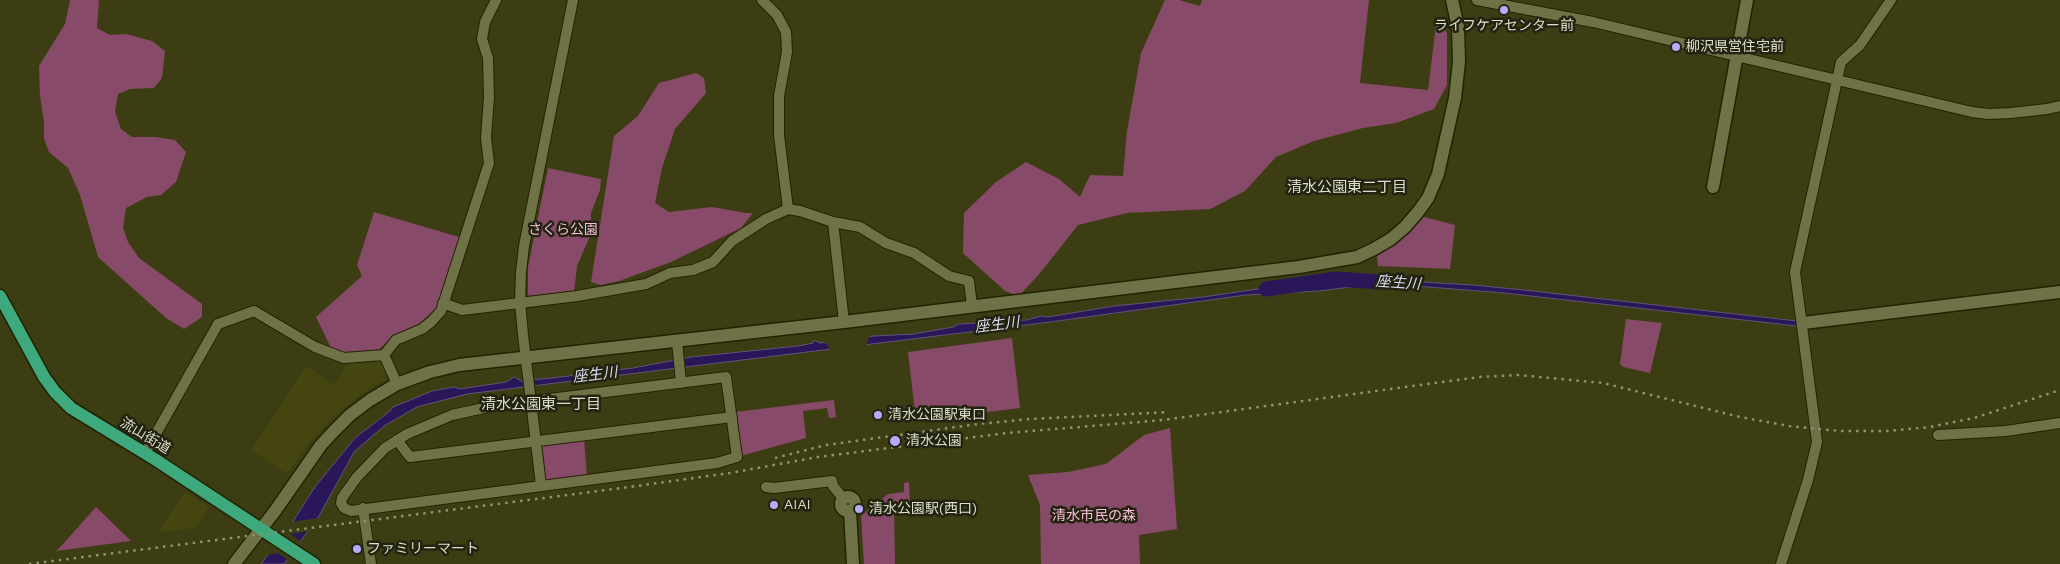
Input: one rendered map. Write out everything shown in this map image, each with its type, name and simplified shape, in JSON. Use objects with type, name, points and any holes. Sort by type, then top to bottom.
[{"type":"main road","name":"流山街道","points":[[0,296],[44,377],[70,408],[144,453],[314,564]]},
{"type":"street","points":[[144,453],[218,324],[254,310],[315,347],[344,358],[384,355],[396,340],[422,329],[440,311],[489,164],[486,138],[489,97],[488,58],[482,39],[485,22],[496,0]]},
{"type":"street","points":[[541,485],[534,442],[520,302],[524,246],[573,0]]},
{"type":"street","points":[[762,0],[776,15],[786,32],[787,52],[779,96],[779,134],[788,208]]},
{"type":"street","points":[[234,564],[266,532],[327,438],[350,415],[397,384],[430,372],[459,366],[526,363],[678,347],[844,322],[1335,262],[1357,257],[1391,239],[1405,227],[1428,198],[1438,174],[1455,98],[1459,62],[1458,28],[1452,0]]},
{"type":"street","points":[[1477,0],[1593,22],[1916,100],[1988,114],[2047,109],[2060,106]]},
{"type":"street","points":[[1713,187],[1747,0]]},
{"type":"street","points":[[1782,564],[1816,448],[1803,323],[1794,272],[1841,62],[1860,45],[1890,0]]},
{"type":"street","points":[[443,303],[462,310],[577,296],[646,284],[670,273],[693,270],[713,262],[732,241],[766,219],[788,208],[833,222],[860,227],[886,243],[914,253],[949,276],[968,281],[972,306]]},
{"type":"street","points":[[833,222],[844,322]]},
{"type":"street","points":[[1803,323],[2060,292]]},
{"type":"street","points":[[678,347],[680,379]]},
{"type":"street","points":[[384,355],[397,384]]},
{"type":"street","points":[[726,377],[737,457],[717,463],[351,511],[344,508],[341,503],[342,498],[356,477],[373,459],[397,440],[428,423],[452,415],[529,398],[680,379],[726,377]]},
{"type":"street","points":[[397,440],[410,457],[732,417]]},
{"type":"street","points":[[1938,435],[2006,431],[2060,423]]},
{"type":"street","points":[[766,487],[774,488],[832,482],[843,498],[848,496],[854,500],[855,507],[850,511],[853,564]]},
{"type":"street","points":[[363,508],[371,564]]},
{"type":"shaded area","points":[[382,361],[387,371],[384,380],[361,394],[334,416],[305,448],[287,474],[251,450],[306,366],[334,385],[348,363]]},
{"type":"shaded area","points":[[185,492],[209,507],[195,528],[158,532]]},
{"type":"green space","points":[[70,0],[99,0],[97,28],[110,35],[126,34],[152,41],[165,51],[162,78],[154,88],[130,89],[118,94],[115,112],[121,129],[132,137],[156,137],[175,140],[186,152],[176,182],[161,195],[147,197],[126,208],[123,228],[128,242],[139,258],[202,304],[202,317],[184,329],[166,318],[98,257],[80,195],[68,168],[49,152],[44,139],[39,66],[65,24]]},
{"type":"green space","points":[[1165,0],[1179,0],[1200,6],[1202,0],[1369,0],[1360,83],[1428,90],[1437,17],[1447,33],[1447,85],[1434,109],[1396,123],[1363,128],[1314,141],[1276,157],[1245,191],[1210,209],[1127,213],[1078,225],[1041,272],[1019,296],[1005,291],[963,253],[964,213],[996,182],[1026,162],[1059,179],[1080,197],[1090,175],[1123,176],[1127,131],[1141,53]]},
{"type":"green space","points":[[696,73],[704,78],[706,93],[675,129],[662,168],[655,203],[669,212],[712,207],[753,213],[741,228],[671,262],[619,281],[601,285],[591,282],[614,136],[638,116],[659,83]]},
{"type":"green space","name":"さくら公園","points":[[548,168],[601,179],[600,190],[591,213],[590,236],[577,266],[574,293],[531,297],[528,295],[528,267]]},
{"type":"green space","points":[[374,212],[459,237],[437,308],[414,328],[393,337],[376,352],[348,354],[332,350],[316,317],[362,276],[357,265]]},
{"type":"green space","points":[[1424,217],[1455,225],[1450,269],[1378,266],[1377,256],[1407,235]]},
{"type":"green space","points":[[1626,319],[1662,323],[1650,373],[1623,367],[1620,364]]},
{"type":"green space","points":[[1012,338],[1020,408],[916,421],[908,352]]},
{"type":"green space","points":[[834,400],[836,417],[829,418],[827,408],[803,411],[806,438],[740,456],[735,412]]},
{"type":"green space","name":"清水市民の森","points":[[1170,428],[1177,529],[1139,535],[1140,564],[1041,564],[1040,505],[1028,475],[1068,472],[1106,464],[1144,435]]},
{"type":"green space","points":[[584,438],[587,476],[548,481],[543,477],[539,446],[542,443]]},
{"type":"green space","points":[[909,482],[910,503],[894,508],[895,564],[864,564],[861,516],[888,494],[904,492],[904,483]]},
{"type":"green space","points":[[96,507],[131,541],[56,551],[63,544]]},
{"type":"water","points":[[1370,279],[1524,290],[1797,321],[1797,326],[1504,293],[1390,284],[1367,285],[1319,291],[1246,295],[1050,322],[467,394],[417,407],[384,426],[354,452],[319,516],[284,564],[261,564],[292,523],[315,487],[355,438],[393,407],[432,391],[506,382],[514,377],[521,381],[552,378],[633,368],[691,357],[798,346],[813,343],[814,340],[820,343],[874,336],[914,334],[953,327],[959,324],[1027,320],[1041,316],[1048,317],[1114,306],[1203,297],[1271,287]]},
{"type":"pier","points":[[870,334],[866,346],[830,352],[827,344],[821,340]]},
{"type":"pier","points":[[320,518],[311,531],[291,534],[301,542],[288,560],[278,553],[264,556],[289,522]]},
{"type":"waterway","name":"座生川","points":[[1266,289],[1337,279],[1380,282]]},
{"type":"railway","points":[[29,564],[622,488],[730,473],[818,457],[1007,433],[1163,420],[1479,377],[1519,375],[1603,383],[1740,417],[1789,426],[1840,431],[1889,431],[1930,427],[1974,418],[2060,390]]},
{"type":"railway","points":[[775,458],[826,445],[978,424],[1030,419],[1169,412]]},
{"type":"place","name":"ライフケアセンター前","points":[[1504,10]]},
{"type":"place","name":"柳沢県営住宅前","points":[[1676,47]]},
{"type":"place","name":"清水公園駅東口","points":[[878,415]]},
{"type":"place","name":"清水公園","points":[[895,441]]},
{"type":"place","name":"AIAI","points":[[774,505]]},
{"type":"place","name":"清水公園駅(西口)","points":[[859,509]]},
{"type":"place","name":"ファミリーマート","points":[[357,549]]},
{"type":"district","name":"清水公園東二丁目","points":[[1347,188]]},
{"type":"district","name":"清水公園東一丁目","points":[[541,405]]}]
